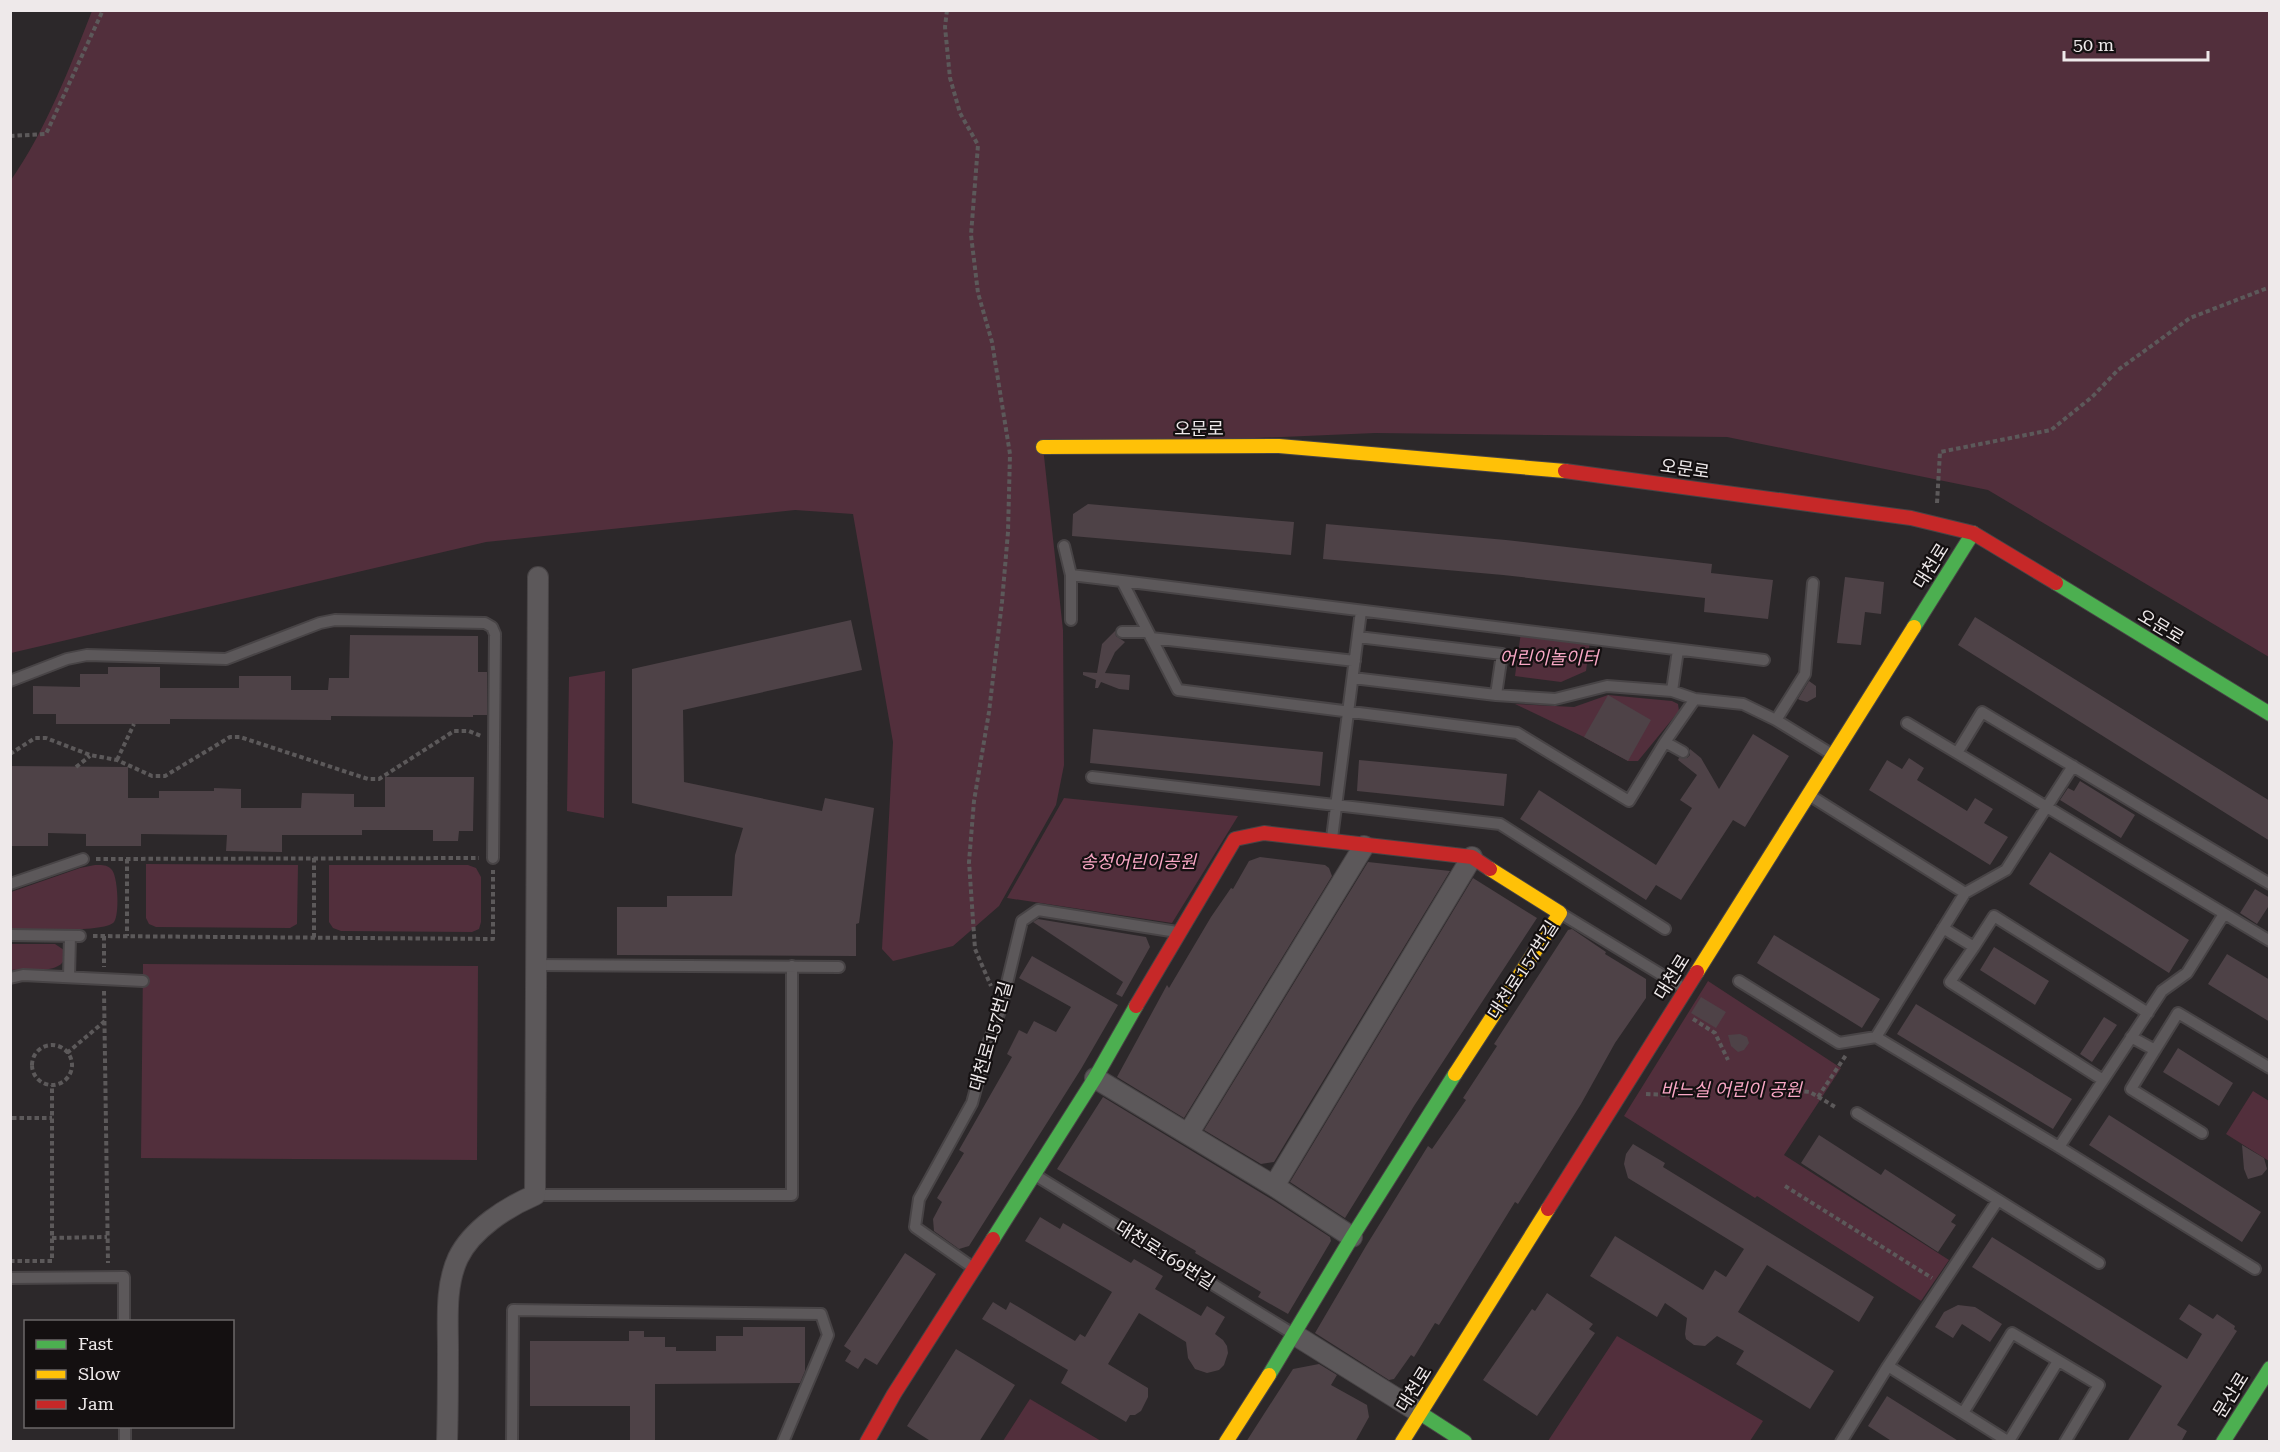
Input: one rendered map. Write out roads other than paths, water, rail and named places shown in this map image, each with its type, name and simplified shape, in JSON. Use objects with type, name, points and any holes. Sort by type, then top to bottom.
[{"type":"street","name":"오문로","points":[[1043,447],[1279,446],[1577,472],[1911,518],[1973,533],[2270,714]]},
{"type":"street","name":"대천로","points":[[1402,1442],[1973,533]]},
{"type":"street","points":[[447,1442],[448,1307],[451,1276],[459,1256],[475,1234],[519,1202],[535,1194],[538,577]]},
{"type":"street","name":"대천로157번길","points":[[867,1442],[894,1394],[1095,1078],[1178,932],[1235,839],[1264,833],[1472,857],[1560,913],[1428,1115],[1352,1237]]},
{"type":"street","points":[[1188,1134],[1364,846]]},
{"type":"street","points":[[1274,1186],[1472,857]]},
{"type":"street","points":[[1095,1078],[1274,1186],[1352,1237],[1295,1335],[1226,1442]]},
{"type":"street","name":"대천로169번길","points":[[1295,1335],[1420,1413]]},
{"type":"street","name":"문산로","points":[[2223,1442],[2270,1368]]},
{"type":"street","points":[[1420,1413],[1465,1442]]},
{"type":"lane","points":[[1064,546],[1071,575],[1071,620]]},
{"type":"lane","points":[[1071,575],[1764,660]]},
{"type":"lane","points":[[1122,581],[1178,690],[1517,733],[1629,801],[1665,742],[1695,699]]},
{"type":"lane","points":[[1776,720],[1805,674],[1813,583]]},
{"type":"lane","points":[[1331,842],[1361,611]]},
{"type":"lane","points":[[10,681],[67,659],[87,655],[226,659],[320,623],[335,620],[485,623],[492,627],[495,634],[493,858]]},
{"type":"lane","points":[[1122,633],[1355,661]]},
{"type":"lane","points":[[1358,637],[1502,654],[1496,695]]},
{"type":"lane","points":[[1672,691],[1678,650]]},
{"type":"lane","points":[[1353,678],[1496,695],[1555,699],[1607,686],[1672,691],[1695,699],[1743,704],[1776,720],[1833,755]]},
{"type":"lane","points":[[1957,753],[1982,711],[2270,884]]},
{"type":"lane","points":[[1907,723],[2270,941]]},
{"type":"lane","points":[[1665,742],[1683,752]]},
{"type":"lane","points":[[1876,1037],[1965,893],[2006,870],[2073,766]]},
{"type":"lane","points":[[1092,777],[1500,824],[1665,929]]},
{"type":"lane","points":[[1808,795],[1965,893]]},
{"type":"lane","points":[[10,884],[83,859]]},
{"type":"lane","name":"대천로157번길","points":[[974,1269],[915,1227],[920,1199],[972,1103],[988,1044],[1001,1008],[1022,921],[1038,910],[1178,932]]},
{"type":"lane","points":[[1560,913],[1686,989]]},
{"type":"lane","points":[[2059,1147],[2162,991],[2187,973],[2224,914]]},
{"type":"lane","points":[[2103,1080],[1950,982],[1994,916],[2148,1013]]},
{"type":"lane","points":[[1943,928],[1974,947]]},
{"type":"lane","points":[[10,935],[75,936],[69,977]]},
{"type":"lane","points":[[537,965],[838,967]]},
{"type":"lane","points":[[535,1194],[792,1195],[792,966]]},
{"type":"lane","points":[[10,978],[23,975],[143,981]]},
{"type":"lane","points":[[1739,981],[1839,1043],[1876,1037],[2255,1269]]},
{"type":"lane","points":[[2202,1133],[2131,1089],[2178,1013],[2270,1068]]},
{"type":"lane","points":[[2131,1037],[2155,1050]]},
{"type":"lane","points":[[1857,1113],[2099,1263]]},
{"type":"lane","name":"대천로169번길","points":[[1035,1174],[1295,1335]]},
{"type":"lane","points":[[1841,1442],[1888,1366],[1998,1200]]},
{"type":"lane","points":[[10,1278],[124,1277],[124,1320]]},
{"type":"lane","points":[[512,1442],[513,1310],[821,1314],[828,1335],[783,1442]]},
{"type":"lane","points":[[1963,1413],[2012,1333],[2099,1385],[2064,1442]]},
{"type":"lane","points":[[1888,1366],[2009,1441],[2058,1360]]},
{"type":"park label","name":"어린이놀이터","points":[[1549,658]]},
{"type":"park label","name":"송정어린이공원","points":[[1138,862]]},
{"type":"park label","name":"바느실 어린이 공원","points":[[1731,1090]]}]
